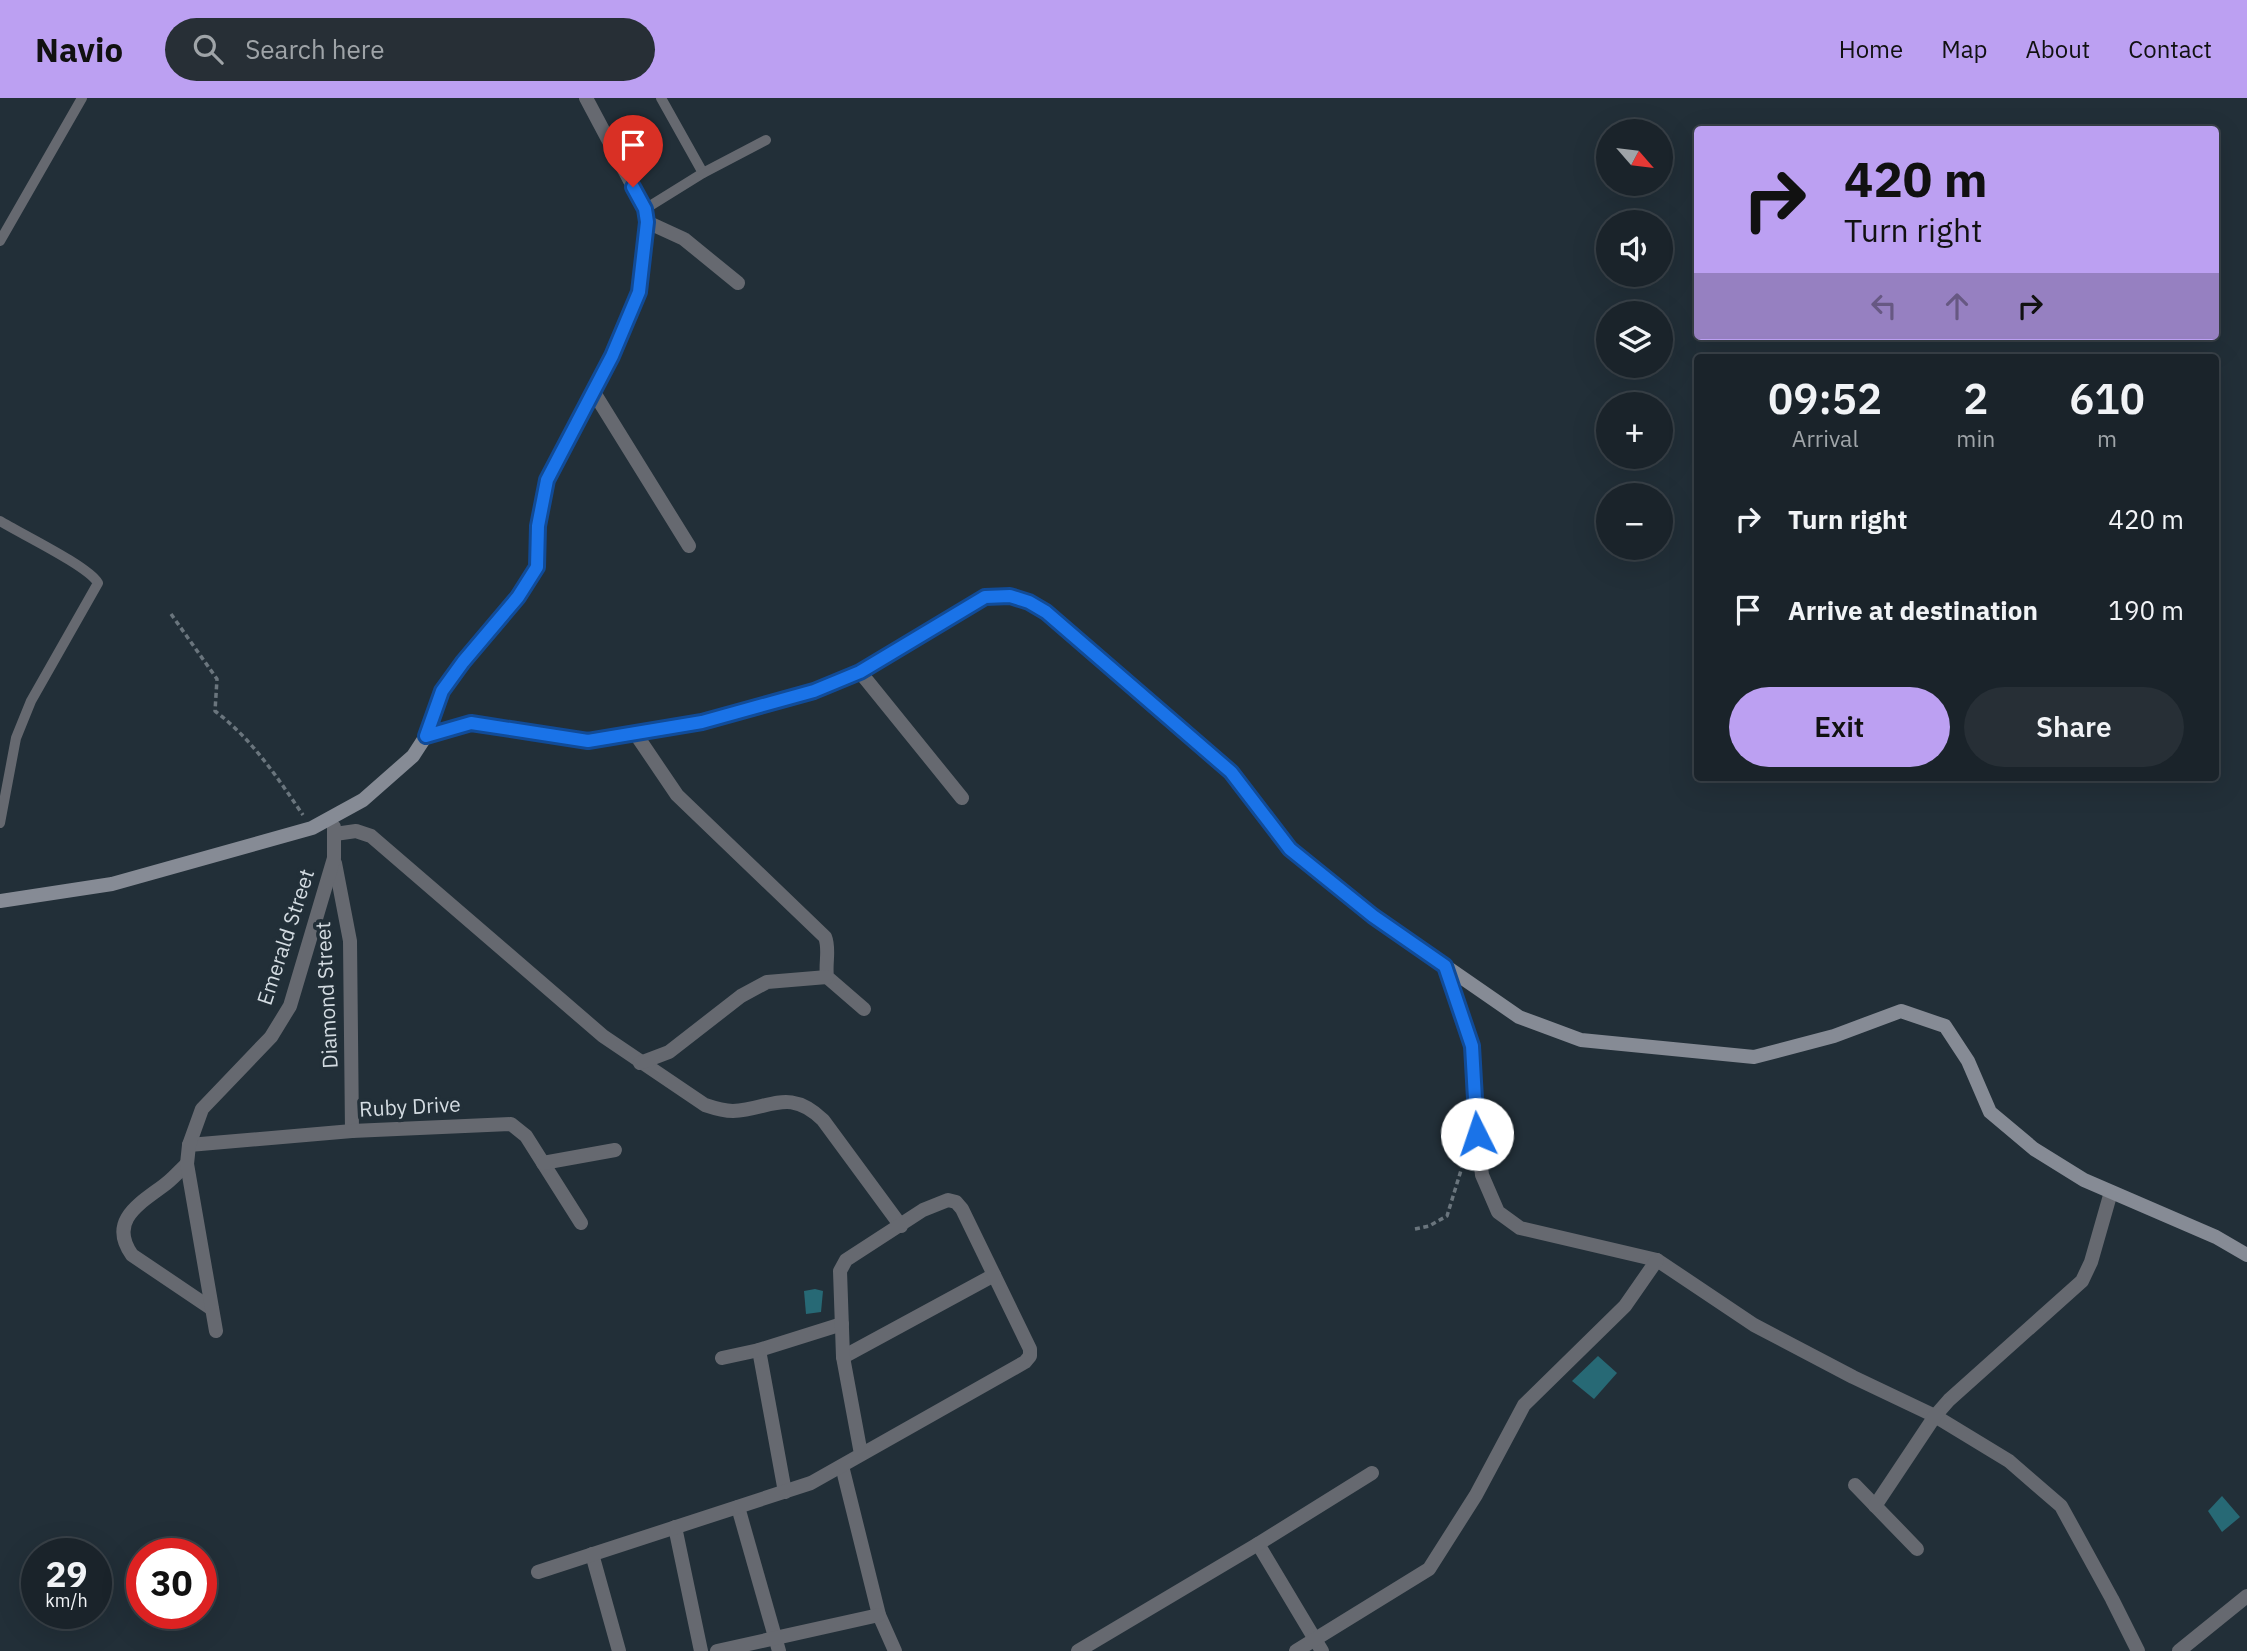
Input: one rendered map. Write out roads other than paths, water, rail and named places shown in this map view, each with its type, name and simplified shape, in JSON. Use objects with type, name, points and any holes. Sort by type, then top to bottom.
[{"type":"street","points":[[586,98],[646,216],[684,239],[738,283]]},
{"type":"street","points":[[0,901],[112,884],[312,828],[363,800],[413,756],[426,736],[442,691],[518,597],[537,567],[538,526],[547,480],[612,356],[639,292],[646,216]]},
{"type":"street","points":[[593,391],[689,546]]},
{"type":"street","points":[[426,736],[471,723],[588,741],[702,722],[814,691],[860,672],[985,597],[1010,596],[1029,602],[1046,612],[1231,772],[1290,849],[1373,916],[1519,1017],[1581,1041],[1754,1057],[1835,1035],[1901,1010],[1945,1026],[1968,1061],[1990,1112],[2034,1149],[2084,1180],[2216,1237],[2247,1255]]},
{"type":"street","points":[[860,672],[962,798]]},
{"type":"street","points":[[635,733],[677,795],[825,937],[828,945],[825,962],[827,976],[864,1009]]},
{"type":"street","name":"Emerald Street","points":[[216,1331],[187,1164],[189,1146],[202,1109],[271,1037],[290,1006],[334,858],[335,834],[332,815]]},
{"type":"street","points":[[335,834],[356,831],[371,836],[603,1036],[705,1105],[721,1111],[735,1111],[779,1101],[800,1104],[813,1111],[823,1120],[901,1226]]},
{"type":"street","name":"Diamond Street","points":[[334,858],[350,941],[352,1131]]},
{"type":"street","points":[[1445,966],[1472,1046],[1476,1125],[1482,1175],[1498,1212],[1520,1228],[1657,1260],[1754,1325],[1853,1377],[1936,1416],[2009,1461],[2062,1506],[2138,1651]]},
{"type":"street","points":[[640,1063],[669,1052],[741,996],[767,982],[827,976]]},
{"type":"street","name":"Ruby Drive","points":[[189,1146],[352,1131],[511,1124],[526,1136],[581,1223]]},
{"type":"street","points":[[543,1163],[615,1150]]},
{"type":"street","points":[[187,1164],[166,1184],[134,1207],[125,1221],[125,1245],[132,1255],[212,1310]]},
{"type":"street","points":[[1875,1506],[1949,1400],[2082,1281],[2091,1262],[2111,1192]]},
{"type":"street","points":[[538,1572],[811,1483],[1025,1362],[1030,1356],[1030,1349],[962,1209],[956,1202],[948,1200],[923,1210],[846,1260],[840,1271],[843,1357],[861,1454]]},
{"type":"street","points":[[1296,1651],[1318,1645],[1429,1569],[1476,1495],[1524,1405],[1625,1307],[1657,1260]]},
{"type":"street","points":[[843,1357],[994,1275]]},
{"type":"street","points":[[722,1358],[759,1350],[842,1324]]},
{"type":"street","points":[[759,1350],[785,1492]]},
{"type":"street","points":[[842,1466],[879,1615],[895,1651]]},
{"type":"street","points":[[1078,1651],[1101,1645],[1372,1473]]},
{"type":"street","points":[[1854,1485],[1917,1549]]},
{"type":"street","points":[[738,1507],[777,1645]]},
{"type":"street","points":[[675,1527],[701,1651]]},
{"type":"street","points":[[1258,1544],[1318,1645]]},
{"type":"street","points":[[592,1554],[619,1651]]},
{"type":"street","points":[[2179,1651],[2247,1596]]},
{"type":"street","points":[[717,1651],[777,1645],[879,1615]]},
{"type":"lane","points":[[0,241],[82,98]]},
{"type":"lane","points":[[661,98],[703,173]]},
{"type":"lane","points":[[646,216],[703,173],[766,140]]},
{"type":"lane","points":[[0,521],[78,566],[94,577],[97,583],[31,701],[16,738],[0,822]]}]
